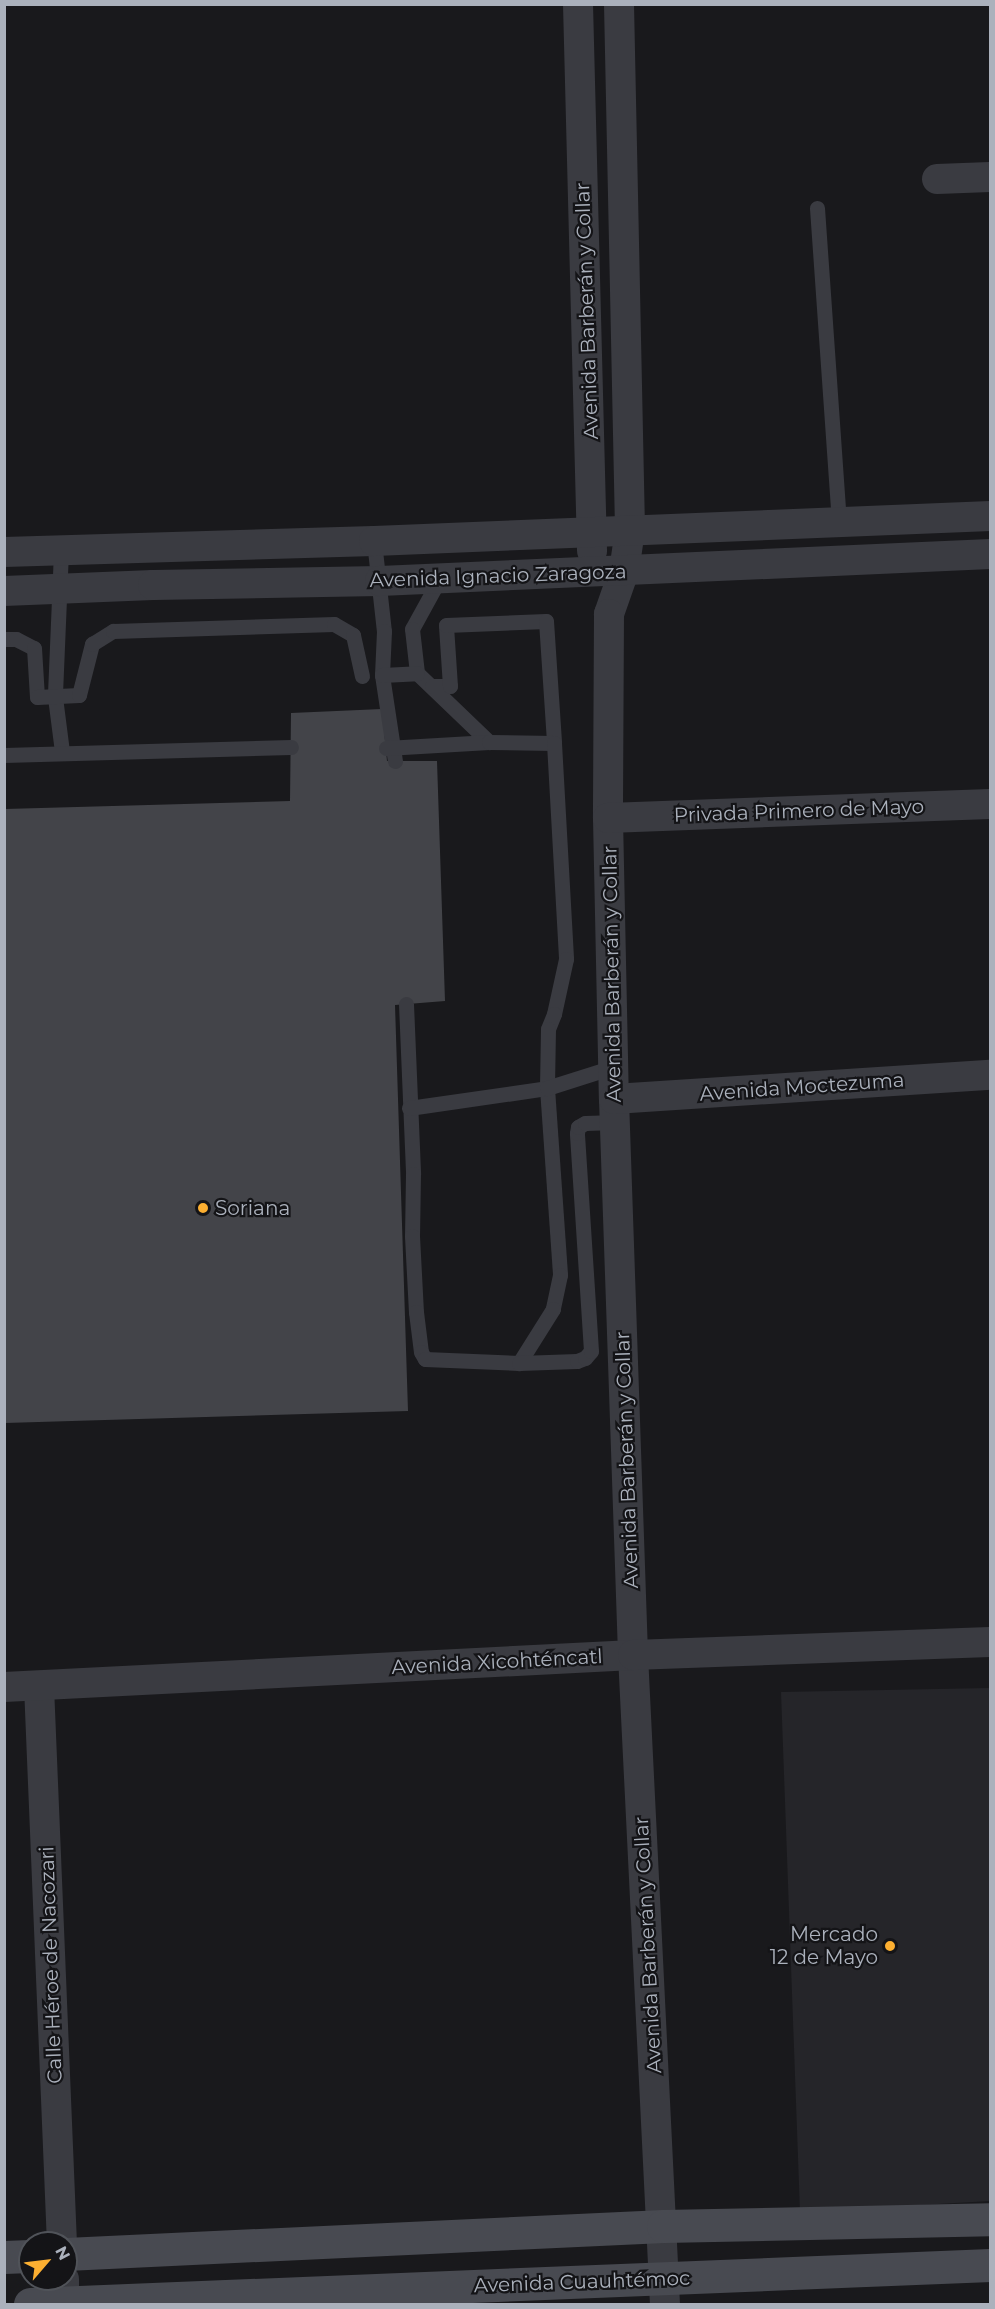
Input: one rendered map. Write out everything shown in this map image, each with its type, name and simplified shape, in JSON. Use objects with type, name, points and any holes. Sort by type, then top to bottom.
[{"type":"main road","points":[[78,2253],[663,2226],[990,2218]]},
{"type":"main road","name":"Avenida Cuauhtémoc","points":[[30,2304],[64,2295],[285,2299],[665,2292],[990,2265]]},
{"type":"street","name":"Avenida Barberán y Collar","points":[[578,4],[593,532],[591,571],[609,614]]},
{"type":"street","name":"Avenida Barberán y Collar","points":[[619,4],[630,530],[624,571],[609,614],[608,818],[613,1067],[633,1655],[665,2292]]},
{"type":"street","points":[[937,179],[990,177]]},
{"type":"street","points":[[585,243],[623,241]]},
{"type":"street","name":"Avenida Ignacio Zaragoza","points":[[4,552],[374,541],[990,516]]},
{"type":"street","points":[[885,520],[888,558]]},
{"type":"street","name":"Avenida Ignacio Zaragoza","points":[[4,591],[153,585],[380,581],[990,554]]},
{"type":"street","name":"Privada Primero de Mayo","points":[[608,818],[990,804]]},
{"type":"street","name":"Avenida Moctezuma","points":[[615,1110],[990,1075]]},
{"type":"street","name":"Avenida Xicohténcatl","points":[[4,1687],[633,1655],[990,1642]]},
{"type":"street","name":"Calle Héroe de Nacozari","points":[[39,1686],[62,2231]]},
{"type":"lane","points":[[817,208],[839,522]]},
{"type":"lane","points":[[374,541],[384,631],[382,675],[391,752],[489,742],[554,743]]},
{"type":"lane","points":[[61,551],[57,589],[55,697],[62,752]]},
{"type":"lane","points":[[440,578],[412,629],[417,673],[489,742]]},
{"type":"lane","points":[[432,686],[450,686],[446,625],[546,621],[566,959],[554,1014],[548,1029],[547,1088],[560,1275],[553,1309],[519,1363]]},
{"type":"lane","points":[[4,639],[16,639],[34,648],[37,697],[78,695],[92,644],[113,631],[334,624],[353,635],[362,676]]},
{"type":"lane","points":[[382,675],[417,673]]},
{"type":"lane","points":[[4,755],[291,747]]},
{"type":"lane","points":[[406,1004],[413,1174],[412,1236],[421,1352],[425,1359],[519,1363],[577,1361],[585,1358],[591,1351],[577,1133],[578,1127],[615,1110]]},
{"type":"lane","points":[[409,1108],[547,1088],[613,1067]]},
{"type":"shaded area","name":"Mercado 12 de Mayo","points":[[990,1688],[990,2201],[800,2212],[781,1692]]},
{"type":"building","name":"Soriana","points":[[382,709],[387,761],[437,761],[445,1001],[395,1005],[408,1411],[5,1423],[5,809],[290,801],[291,713]]},
{"type":"place","name":"Soriana","points":[[203,1208]]},
{"type":"place","name":"Mercado 12 de Mayo","points":[[890,1946]]}]
